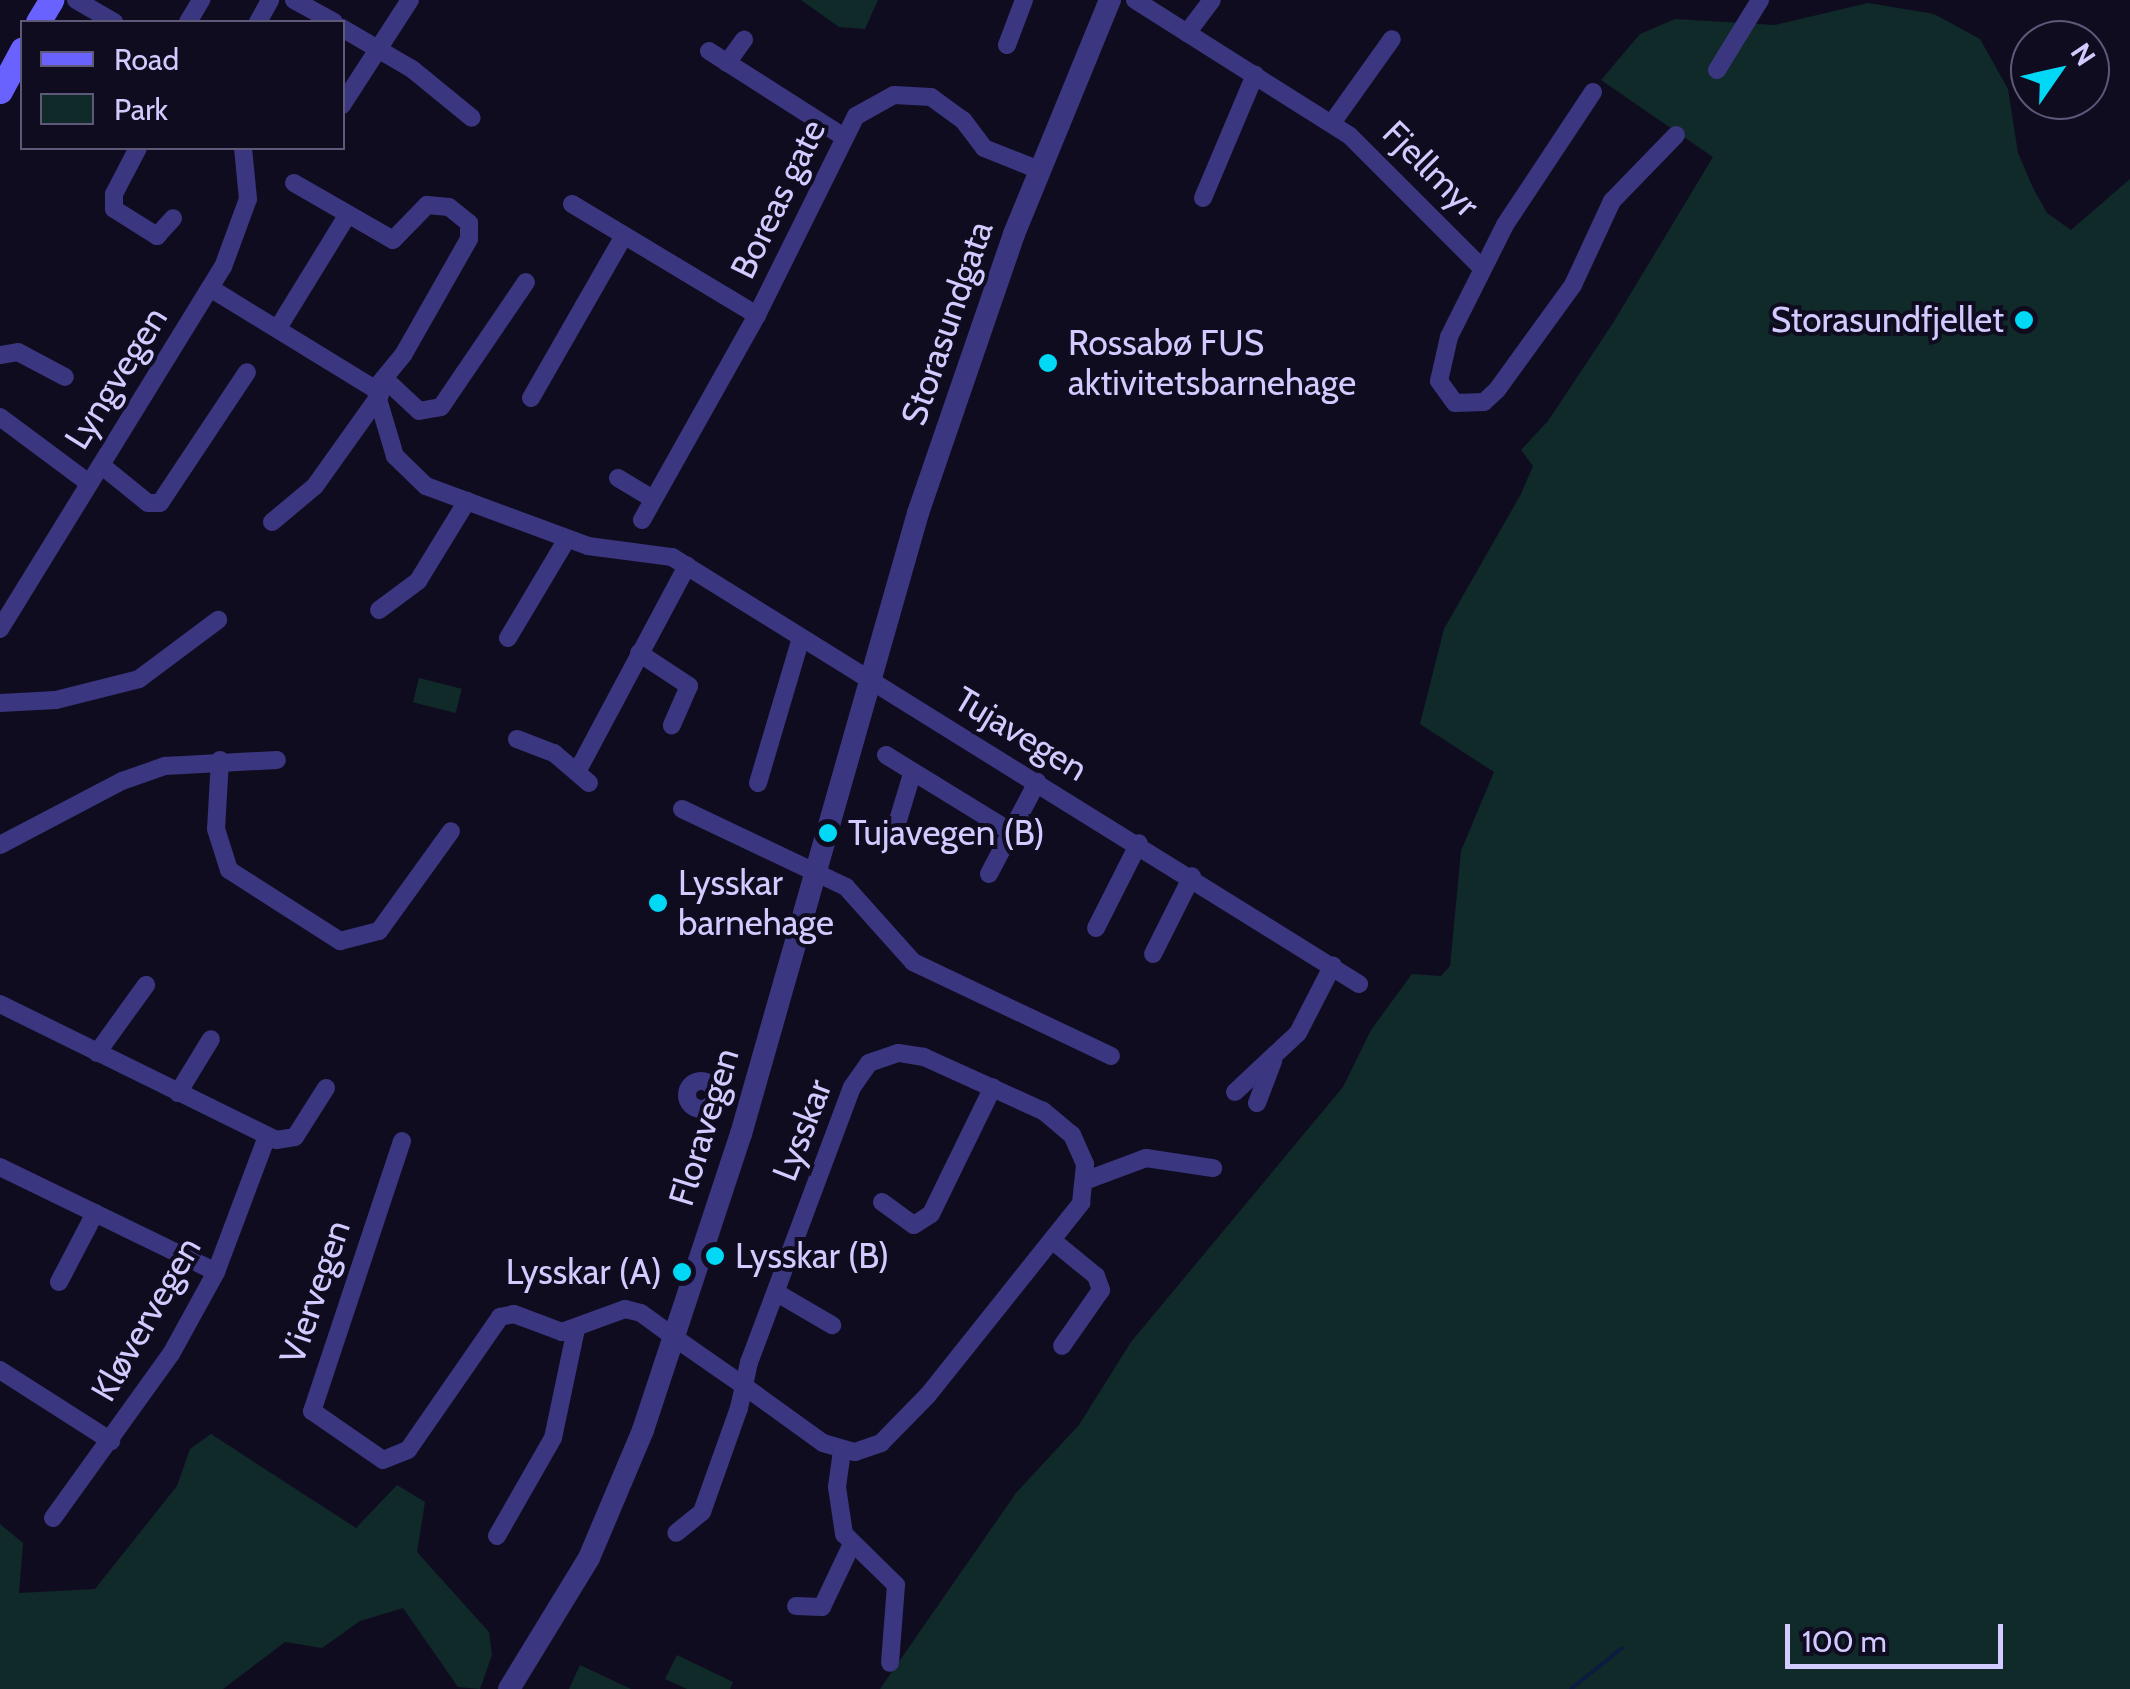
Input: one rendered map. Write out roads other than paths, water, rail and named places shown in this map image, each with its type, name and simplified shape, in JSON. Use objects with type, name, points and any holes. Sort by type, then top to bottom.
[{"type":"main road","points":[[0,90],[20,54]]},
{"type":"street","points":[[76,0],[111,20]]},
{"type":"street","points":[[294,0],[330,20]]},
{"type":"street","points":[[345,100],[410,0]]},
{"type":"street","points":[[1008,45],[1024,0]]},
{"type":"street","name":"Storasundgata","points":[[869,678],[954,406],[1039,170],[1110,0]]},
{"type":"street","name":"Fjellmyr","points":[[1135,0],[1332,122],[1381,162],[1481,267]]},
{"type":"street","points":[[1186,33],[1212,0]]},
{"type":"street","points":[[1717,70],[1760,0]]},
{"type":"street","points":[[345,30],[377,47],[472,118]]},
{"type":"street","name":"Fjellmyr","points":[[1332,122],[1392,39]]},
{"type":"street","points":[[727,63],[744,40]]},
{"type":"street","points":[[710,51],[841,135]]},
{"type":"street","points":[[1203,198],[1255,75]]},
{"type":"street","points":[[1593,92],[1481,267],[1440,363],[1444,394],[1470,406],[1497,390],[1574,286],[1612,201],[1676,135]]},
{"type":"street","name":"Boreas gate","points":[[642,520],[757,315],[841,135],[874,104],[912,93],[951,109],[984,148],[1039,170]]},
{"type":"street","points":[[137,150],[114,194],[114,209],[156,236],[173,218]]},
{"type":"street","name":"Lyngvegen","points":[[0,630],[210,288],[243,222],[248,176],[243,150]]},
{"type":"street","points":[[272,522],[315,486],[380,388],[469,239],[469,223],[450,206],[427,205],[393,240],[346,216],[294,182]]},
{"type":"street","points":[[572,204],[622,239],[757,315]]},
{"type":"street","points":[[278,328],[346,216]]},
{"type":"street","points":[[531,398],[622,239]]},
{"type":"street","points":[[210,288],[419,411],[441,408],[526,282]]},
{"type":"street","points":[[0,356],[18,352],[64,377]]},
{"type":"street","points":[[100,465],[148,504],[160,503],[246,372]]},
{"type":"street","name":"Tujavegen","points":[[380,388],[395,456],[408,473],[566,539],[602,550],[651,550],[687,566],[1192,876],[1359,984]]},
{"type":"street","points":[[0,417],[90,483]]},
{"type":"street","points":[[618,478],[653,500]]},
{"type":"street","points":[[379,610],[418,581],[468,501]]},
{"type":"street","points":[[508,638],[566,539]]},
{"type":"street","points":[[517,739],[554,753],[582,772],[601,725],[687,566]]},
{"type":"street","points":[[0,703],[115,688],[168,664],[218,620]]},
{"type":"street","points":[[758,783],[801,638]]},
{"type":"street","points":[[638,653],[689,686],[672,725]]},
{"type":"street","name":"Floravegen","points":[[509,1689],[605,1525],[675,1338],[740,1134],[869,678]]},
{"type":"street","points":[[886,754],[912,774],[1011,832]]},
{"type":"street","points":[[0,845],[122,781],[165,766],[220,760],[278,760]]},
{"type":"street","points":[[220,760],[216,829],[229,870],[340,941],[378,931],[451,831]]},
{"type":"street","points":[[896,826],[912,774]]},
{"type":"street","points":[[989,874],[1037,782]]},
{"type":"street","points":[[682,810],[813,868],[856,895],[913,962],[1111,1056]]},
{"type":"street","points":[[1096,928],[1139,844]]},
{"type":"street","points":[[1153,954],[1192,876]]},
{"type":"street","points":[[1235,1092],[1274,1060],[1308,1018],[1334,965]]},
{"type":"street","points":[[97,1052],[146,985]]},
{"type":"street","points":[[0,1004],[283,1141],[300,1131],[326,1088]]},
{"type":"street","points":[[178,1093],[211,1039]]},
{"type":"street","name":"Lysskar","points":[[676,1533],[702,1512],[852,1086],[870,1063],[910,1054],[994,1088],[1058,1121],[1080,1150],[1087,1180]]},
{"type":"street","points":[[1257,1103],[1274,1060]]},
{"type":"street","points":[[882,1202],[906,1222],[923,1222],[994,1088]]},
{"type":"street","name":"Kløvervegen","points":[[53,1518],[171,1354],[216,1272],[267,1136]]},
{"type":"street","name":"Viervegen","points":[[402,1141],[313,1396],[312,1411],[321,1423],[384,1460],[398,1459],[500,1317],[514,1314],[562,1332],[576,1329]]},
{"type":"street","points":[[497,1536],[552,1438],[576,1329],[634,1309],[842,1451],[868,1449],[905,1422],[1081,1203],[1087,1180],[1146,1158],[1213,1168]]},
{"type":"street","points":[[0,1167],[216,1272]]},
{"type":"street","points":[[58,1282],[96,1213]]},
{"type":"street","points":[[1052,1240],[1096,1276],[1100,1290],[1062,1346]]},
{"type":"street","points":[[777,1292],[832,1324]]},
{"type":"street","points":[[0,1370],[110,1441]]},
{"type":"street","points":[[842,1451],[838,1502],[851,1546],[886,1568],[896,1585],[890,1663]]},
{"type":"street","points":[[796,1606],[822,1607],[851,1546]]},
{"type":"waterway","points":[[1571,1689],[1622,1648]]},
{"type":"place","name":"Storasundfjellet","points":[[2024,320]]},
{"type":"place","name":"Rossabø FUS aktivitetsbarnehage","points":[[1048,363]]},
{"type":"place","name":"Tujavegen (B)","points":[[828,833]]},
{"type":"place","name":"Lysskar barnehage","points":[[658,903]]},
{"type":"place","name":"Lysskar (B)","points":[[715,1256]]},
{"type":"place","name":"Lysskar (A)","points":[[682,1272]]}]
